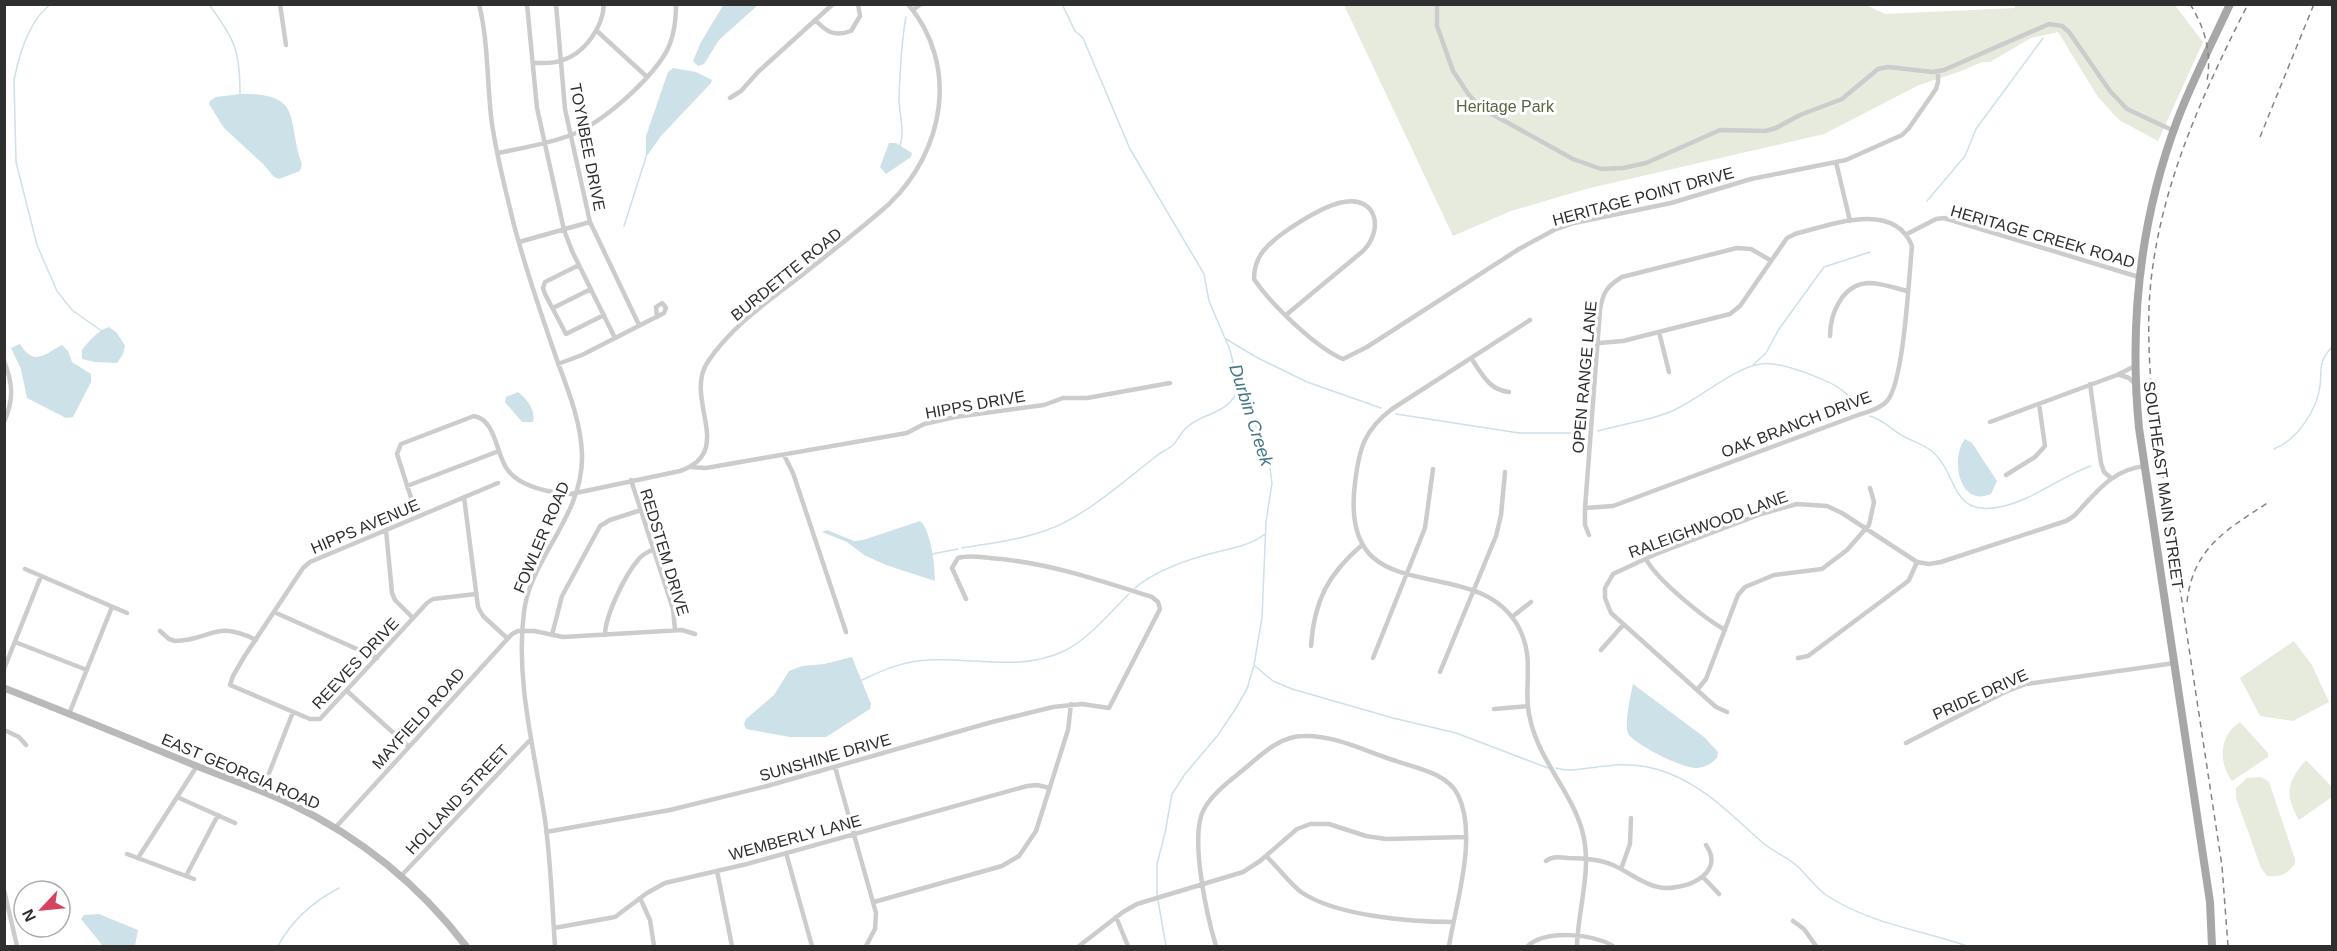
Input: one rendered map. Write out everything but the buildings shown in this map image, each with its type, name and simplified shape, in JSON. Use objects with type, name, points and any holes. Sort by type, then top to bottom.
[{"type":"main road","name":"SOUTHEAST MAIN STREET","points":[[2212,946],[2210,902],[2145,466],[2135,366],[2139,277],[2155,190],[2174,131],[2230,4]]},
{"type":"main road","name":"EAST GEORGIA ROAD","points":[[4,688],[262,791],[335,828],[366,848],[401,876],[438,913],[466,946]]},
{"type":"street","points":[[280,4],[286,45]]},
{"type":"street","name":"FOWLER ROAD","points":[[479,4],[498,153],[519,242],[574,412],[582,464],[576,492],[560,532],[532,584],[524,611],[522,631],[531,739],[546,832],[555,946]]},
{"type":"street","points":[[527,4],[537,108],[564,230],[615,338]]},
{"type":"street","name":"TOYNBEE DRIVE","points":[[556,4],[565,109],[590,222],[597,242],[639,325]]},
{"type":"street","points":[[534,63],[561,61],[577,51],[597,31],[602,22],[604,4]]},
{"type":"street","points":[[498,153],[571,135],[614,109],[665,54],[676,22],[676,4]]},
{"type":"street","points":[[730,98],[741,91],[758,72],[832,4]]},
{"type":"street","points":[[815,20],[833,34],[851,31],[860,16],[858,4]]},
{"type":"street","name":"BURDETTE ROAD","points":[[690,467],[700,459],[707,442],[707,424],[700,386],[703,371],[711,358],[763,305],[889,204],[907,185],[926,155],[938,120],[941,88],[933,47],[908,4]]},
{"type":"street","points":[[913,10],[921,4]]},
{"type":"street","points":[[1437,4],[1437,26],[1453,71],[1469,95],[1482,109],[1573,159],[1601,169],[1623,168],[1646,163],[1720,130],[1766,131],[1776,128],[1800,115],[1842,99],[1878,69],[1888,67],[1938,71],[1955,66],[2024,34],[2055,24],[2069,32],[2110,91],[2127,109],[2174,131]]},
{"type":"street","points":[[597,31],[646,76]]},
{"type":"street","name":"HERITAGE POINT DRIVE","points":[[1286,315],[1371,243],[1375,234],[1374,219],[1371,211],[1365,205],[1344,202],[1327,207],[1306,217],[1265,249],[1257,261],[1254,279],[1263,294],[1286,315],[1320,346],[1343,359],[1367,347],[1500,260],[1554,230],[1574,223],[1671,204],[1751,179],[1836,162],[1891,141],[1909,128],[1936,89],[1938,71]]},
{"type":"street","points":[[1836,162],[1850,221]]},
{"type":"street","points":[[1599,343],[1623,341],[1730,314],[1740,306],[1786,238],[1795,234],[1872,218],[1901,229],[1907,234]]},
{"type":"street","name":"HERITAGE CREEK ROAD","points":[[1907,234],[1927,222],[1944,218],[2139,277]]},
{"type":"street","points":[[519,242],[590,222]]},
{"type":"street","name":"OAK BRANCH DRIVE","points":[[1585,508],[1613,506],[1878,407],[1887,401],[1899,369],[1912,246],[1907,234]]},
{"type":"street","name":"OPEN RANGE LANE","points":[[1589,535],[1585,525],[1585,508],[1603,294],[1607,286],[1622,277],[1737,248],[1751,249],[1770,260]]},
{"type":"street","points":[[579,265],[545,282],[543,288],[552,308],[566,334],[604,315]]},
{"type":"street","points":[[1830,336],[1831,319],[1843,297],[1851,289],[1869,283],[1907,291]]},
{"type":"street","points":[[552,308],[591,289]]},
{"type":"street","points":[[558,364],[582,355],[657,317]]},
{"type":"street","points":[[1530,320],[1384,416],[1363,442],[1357,465],[1352,506],[1355,527],[1362,545],[1386,566],[1395,571],[1474,590],[1496,602],[1512,617],[1528,651],[1528,706],[1536,740],[1579,820],[1587,859],[1578,946]]},
{"type":"street","points":[[1659,332],[1669,372]]},
{"type":"street","points":[[1472,358],[1492,387],[1509,392]]},
{"type":"street","points":[[4,362],[12,391],[11,405],[4,422]]},
{"type":"street","points":[[1990,422],[2117,375],[2135,366]]},
{"type":"street","points":[[2117,375],[2128,378],[2136,384]]},
{"type":"street","name":"HIPPS DRIVE","points":[[690,467],[706,468],[784,455],[907,433],[924,424],[955,417],[1044,405],[1063,398],[1087,398],[1170,383]]},
{"type":"street","points":[[2090,384],[2101,463],[2104,472],[2111,478]]},
{"type":"street","points":[[2006,475],[2035,457],[2045,446],[2039,404]]},
{"type":"street","points":[[414,507],[397,454],[401,444],[416,436],[469,418],[480,417],[489,428],[508,472],[534,487],[568,494],[690,467]]},
{"type":"street","points":[[407,486],[499,451]]},
{"type":"street","points":[[784,455],[793,473],[846,632]]},
{"type":"street","points":[[1798,658],[1808,656],[1903,585],[1909,580],[1917,562],[1929,564],[1941,562],[2066,521],[2074,516],[2111,478],[2128,468],[2145,466]]},
{"type":"street","points":[[1373,657],[1425,528],[1433,469]]},
{"type":"street","points":[[1440,672],[1493,547],[1499,525],[1504,472]]},
{"type":"street","name":"REDSTEM DRIVE","points":[[631,480],[673,609],[675,630]]},
{"type":"street","name":"HIPPS AVENUE","points":[[293,712],[230,685],[232,676],[303,568],[310,562],[498,483]]},
{"type":"street","points":[[1696,690],[1706,680],[1738,595],[1745,587],[1774,575],[1822,569],[1847,550],[1867,529],[1874,511],[1870,488]]},
{"type":"street","points":[[464,497],[480,612],[507,638]]},
{"type":"street","name":"RALEIGHWOOD LANE","points":[[1727,712],[1716,707],[1623,625],[1609,608],[1605,598],[1605,588],[1613,574],[1761,514],[1797,504],[1827,506],[1842,513],[1917,562]]},
{"type":"street","points":[[552,635],[562,596],[600,526],[610,520],[641,510]]},
{"type":"street","points":[[386,530],[392,593],[395,600],[413,618]]},
{"type":"street","points":[[1311,646],[1314,618],[1324,590],[1341,564],[1362,545]]},
{"type":"street","points":[[605,635],[608,617],[636,562],[644,554],[654,549]]},
{"type":"street","name":"SUNSHINE DRIVE","points":[[546,832],[670,810],[767,786],[1011,717],[1071,704],[1109,708],[1157,617],[1160,607],[1156,599],[1092,577],[1023,561],[963,557],[955,560],[951,568],[966,599]]},
{"type":"street","points":[[1646,559],[1671,587],[1709,620],[1725,630]]},
{"type":"street","points":[[25,568],[127,613]]},
{"type":"street","points":[[4,669],[41,576]]},
{"type":"street","name":"REEVES DRIVE","points":[[262,791],[293,712],[313,720],[320,719],[427,603],[433,599],[476,594]]},
{"type":"street","points":[[1512,617],[1531,602]]},
{"type":"street","points":[[69,714],[112,607]]},
{"type":"street","points":[[274,612],[377,658]]},
{"type":"street","points":[[1601,650],[1623,625]]},
{"type":"street","points":[[160,631],[169,639],[176,641],[224,630],[237,632],[256,640]]},
{"type":"street","points":[[522,631],[563,637],[675,630],[686,630],[695,634]]},
{"type":"street","name":"MAYFIELD ROAD","points":[[335,828],[507,638],[522,631]]},
{"type":"street","points":[[15,642],[87,669]]},
{"type":"street","name":"PRIDE DRIVE","points":[[1906,743],[2026,684],[2175,663]]},
{"type":"street","points":[[347,690],[408,746]]},
{"type":"street","points":[[874,902],[1013,861],[1034,838],[1068,730],[1071,704]]},
{"type":"street","points":[[1494,709],[1528,706]]},
{"type":"street","points":[[4,730],[18,736],[26,745]]},
{"type":"street","points":[[1216,946],[1198,846],[1198,827],[1202,812],[1220,791],[1263,753],[1278,742],[1295,736],[1324,738],[1408,765],[1442,778],[1455,790],[1462,809],[1465,837],[1449,946]]},
{"type":"street","name":"HOLLAND STREET","points":[[401,876],[531,739]]},
{"type":"street","points":[[138,858],[197,766]]},
{"type":"street","points":[[835,767],[874,902],[876,926],[866,946]]},
{"type":"street","name":"WEMBERLY LANE","points":[[554,928],[615,917],[665,883],[786,853],[1027,786],[1050,788]]},
{"type":"street","points":[[177,797],[235,823]]},
{"type":"street","points":[[186,876],[218,815]]},
{"type":"street","points":[[1620,869],[1630,844],[1631,818]]},
{"type":"street","points":[[1079,946],[1137,904],[1243,872],[1266,856],[1297,829],[1317,823],[1386,839],[1465,837]]},
{"type":"street","points":[[1546,861],[1553,857],[1587,859],[1608,863],[1649,885],[1664,888],[1686,886],[1703,877],[1709,870],[1712,860],[1706,845]]},
{"type":"street","points":[[786,853],[812,946]]},
{"type":"street","points":[[127,854],[194,879]]},
{"type":"street","points":[[1266,856],[1296,887],[1317,900],[1372,917],[1453,922]]},
{"type":"street","points":[[717,871],[732,946]]},
{"type":"street","points":[[1703,877],[1719,894]]},
{"type":"street","points":[[4,890],[17,946]]},
{"type":"street","points":[[640,898],[650,920],[654,946]]},
{"type":"street","points":[[1116,917],[1128,946]]},
{"type":"street","points":[[1793,921],[1803,927],[1816,946]]},
{"type":"street","points":[[1528,946],[1540,939],[1578,936],[1596,939],[1613,946]]},
{"type":"green space","name":"Heritage Park","points":[[1864,4],[1885,14],[2015,8],[2015,4],[2174,4],[2203,42],[2158,141],[2119,120],[2098,97],[2058,32],[2031,38],[1990,62],[1982,62],[1919,85],[1824,134],[1586,189],[1511,211],[1453,236],[1344,5]]},
{"type":"green space","points":[[2294,641],[2312,665],[2329,702],[2293,721],[2260,716],[2240,678]]},
{"type":"green space","points":[[2240,722],[2268,753],[2268,757],[2232,781],[2224,766],[2223,750],[2228,734]]},
{"type":"green space","points":[[2306,760],[2332,787],[2332,797],[2299,820],[2291,803],[2290,788],[2295,775]]},
{"type":"green space","points":[[2261,777],[2269,782],[2295,859],[2292,868],[2280,876],[2267,876],[2261,868],[2236,798],[2236,788],[2247,778]]},
{"type":"water","points":[[724,4],[758,5],[719,40],[704,64],[698,66],[693,61],[701,42]]},
{"type":"water","points":[[673,68],[696,72],[712,80],[661,136],[646,157],[646,136],[668,72]]},
{"type":"water","points":[[240,94],[274,98],[284,104],[292,122],[302,164],[300,171],[279,179],[274,177],[224,128],[209,104],[210,101],[216,97]]},
{"type":"water","points":[[889,143],[896,143],[912,153],[911,157],[886,174],[880,167]]},
{"type":"water","points":[[109,327],[117,333],[125,346],[117,363],[82,359],[82,350],[87,343]]},
{"type":"water","points":[[20,344],[25,351],[35,357],[45,355],[62,345],[68,351],[72,362],[91,374],[91,382],[73,417],[66,418],[27,398],[21,369],[11,348]]},
{"type":"water","points":[[518,392],[530,405],[533,422],[522,422],[505,402],[506,397]]},
{"type":"water","points":[[1965,439],[1972,443],[1997,481],[1991,494],[1980,496],[1971,494],[1960,479],[1958,458],[1960,447]]},
{"type":"water","points":[[920,521],[930,540],[935,581],[886,565],[864,555],[847,542],[822,532],[827,530],[854,541],[863,540]]},
{"type":"water","points":[[852,657],[871,704],[870,709],[826,737],[790,737],[746,729],[744,724],[746,719],[774,695],[789,671],[802,666],[824,664]]},
{"type":"water","points":[[1633,684],[1704,737],[1718,752],[1717,758],[1706,766],[1690,767],[1661,756],[1634,740],[1627,731]]},
{"type":"water","points":[[99,914],[138,930],[135,946],[103,946],[81,919],[84,915]]},
{"type":"waterway","points":[[51,4],[31,28],[16,70],[14,80],[16,162],[37,245],[57,291],[72,310],[103,332]]},
{"type":"waterway","points":[[209,4],[234,46],[239,66],[240,94]]},
{"type":"waterway","name":"Durbin Creek","points":[[1062,4],[1075,31],[1083,38],[1130,149],[1204,274],[1209,301],[1230,350],[1242,399],[1260,434],[1262,452],[1270,468],[1272,483],[1266,522],[1262,618],[1254,665],[1247,689],[1236,708],[1172,794],[1157,864],[1157,895]]},
{"type":"waterway","points":[[900,146],[902,134],[899,98],[906,17]]},
{"type":"waterway","points":[[1927,201],[1965,156],[1976,129],[2043,38]]},
{"type":"waterway","points":[[624,226],[646,157]]},
{"type":"waterway","points":[[1753,365],[1766,353],[1779,329],[1824,267],[1870,252]]},
{"type":"waterway","points":[[1226,339],[1256,357],[1307,382],[1381,408]]},
{"type":"waterway","points":[[2274,449],[2290,439],[2310,414],[2318,395],[2323,361],[2332,347]]},
{"type":"waterway","points":[[1598,431],[1670,412],[1734,374],[1760,364],[1787,367],[1822,379],[1840,389],[1855,403]]},
{"type":"waterway","points":[[962,548],[1005,541],[1047,530],[1075,517],[1173,445],[1187,427],[1224,407],[1230,402],[1239,386]]},
{"type":"waterway","points":[[1396,414],[1519,433],[1583,433]]},
{"type":"waterway","points":[[1870,416],[1933,452],[1958,492],[1972,506],[1984,508],[2012,504],[2091,466]]},
{"type":"waterway","points":[[1135,588],[1153,575],[1174,566],[1242,546],[1265,534]]},
{"type":"waterway","points":[[932,554],[958,549]]},
{"type":"waterway","points":[[862,680],[894,667],[919,661],[1013,662],[1047,657],[1073,646],[1099,625],[1129,594]]},
{"type":"waterway","points":[[1255,666],[1273,681],[1292,689],[1393,718],[1456,733],[1548,768]]},
{"type":"waterway","points":[[1556,768],[1574,770],[1614,765],[1645,766],[1682,779],[1730,813],[1763,843],[1797,866],[1822,892],[1842,905],[1877,919],[1967,946]]},
{"type":"waterway","points":[[278,946],[304,912],[339,888]]},
{"type":"waterway","name":"Durbin Creek","points":[[1158,900],[1166,946]]},
{"type":"railway","points":[[2190,4],[2200,22],[2206,41],[2209,61],[2207,81]]},
{"type":"railway","points":[[2228,946],[2222,866],[2154,417],[2149,307],[2160,227],[2182,151],[2213,76],[2248,4]]},
{"type":"railway","points":[[2260,137],[2314,4]]},
{"type":"railway","points":[[2187,602],[2190,583],[2204,554],[2226,532],[2269,502]]}]
